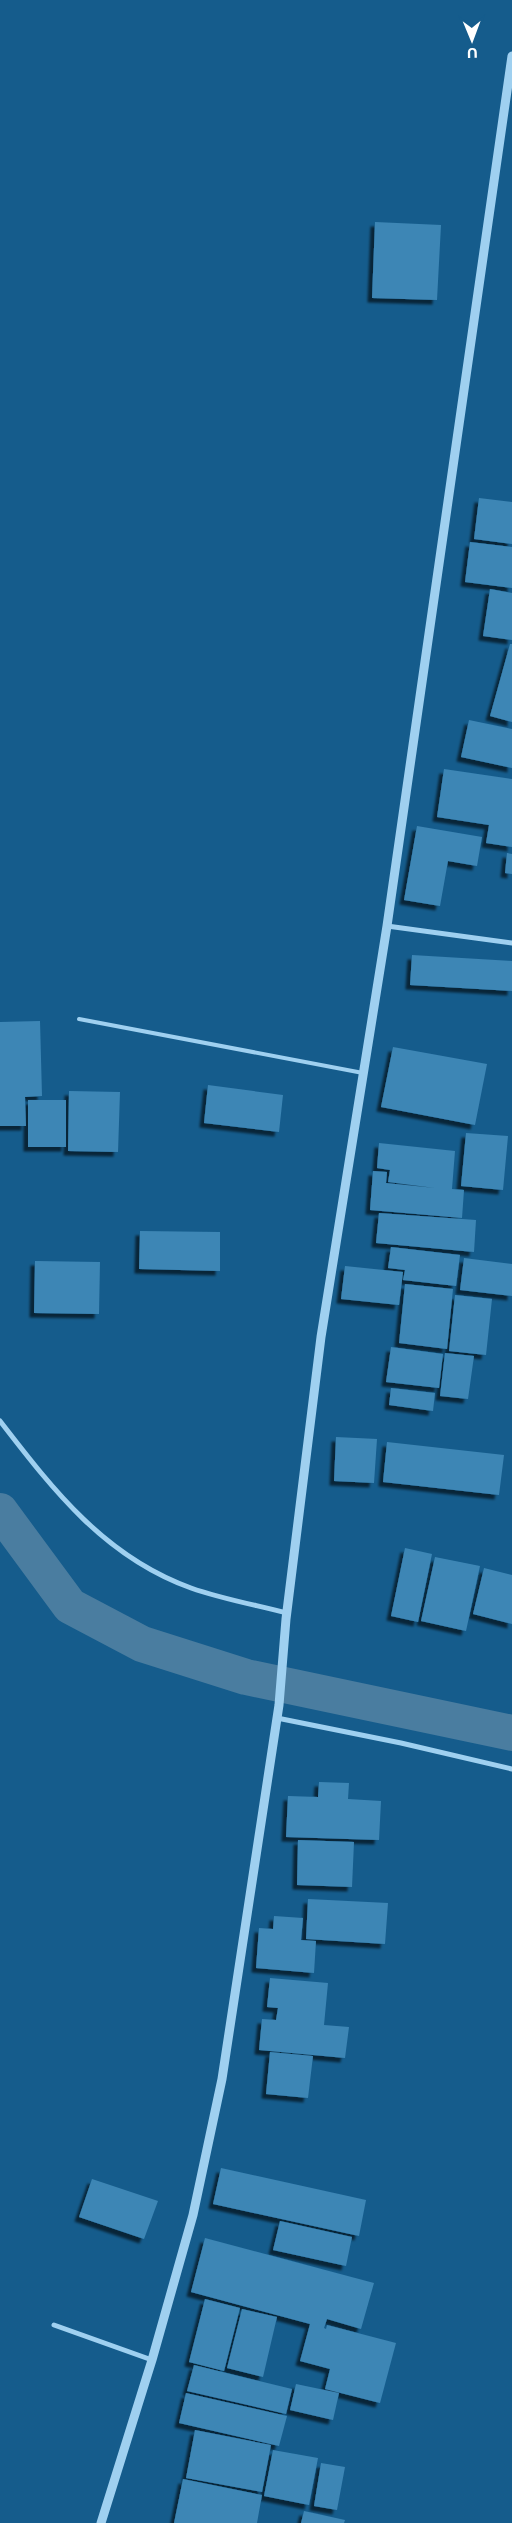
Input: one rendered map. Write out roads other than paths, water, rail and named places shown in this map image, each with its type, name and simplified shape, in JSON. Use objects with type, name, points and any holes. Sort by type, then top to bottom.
[{"type":"street","points":[[101,2523],[152,2360],[193,2215],[222,2079],[279,1705],[287,1616],[321,1337],[387,926],[512,56]]},
{"type":"street","points":[[387,926],[512,943]]},
{"type":"street","points":[[0,1421],[40,1472],[80,1516],[106,1542],[134,1562],[193,1589],[287,1616]]},
{"type":"street","points":[[277,1718],[401,1743],[512,1769]]},
{"type":"street","points":[[54,2325],[152,2360]]},
{"type":"lane","points":[[79,1019],[363,1073]]},
{"type":"waterway","points":[[0,1511],[70,1606],[142,1644],[246,1677],[512,1733]]}]
